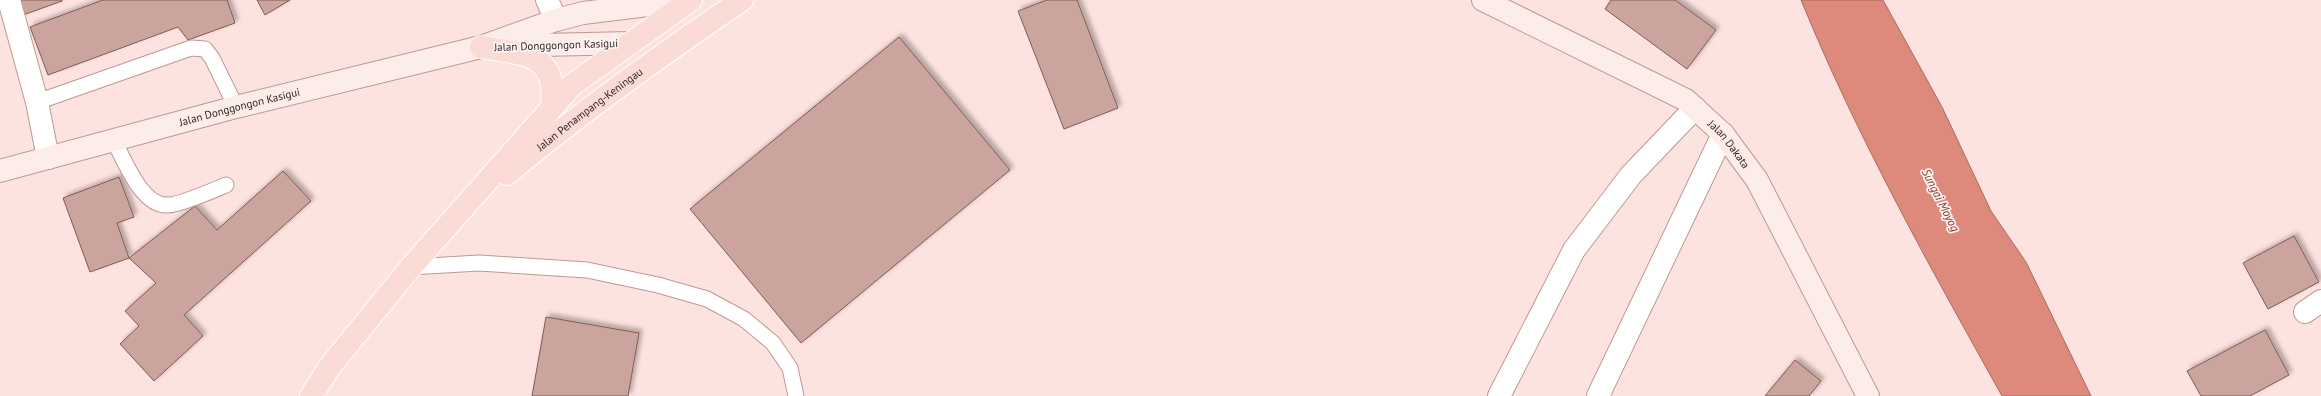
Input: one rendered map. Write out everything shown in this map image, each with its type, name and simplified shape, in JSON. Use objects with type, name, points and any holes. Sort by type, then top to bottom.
[{"type":"main road","name":"Jalan Penampang-Keningau","points":[[311,396],[332,365],[443,228],[572,85],[690,0]]},
{"type":"main road","name":"Jalan Penampang-Keningau","points":[[443,228],[563,127],[684,39],[742,0]]},
{"type":"main road","points":[[632,43],[684,39]]},
{"type":"main road","points":[[481,47],[535,59],[545,66],[552,78],[552,106]]},
{"type":"street","points":[[9,0],[38,102],[48,158]]},
{"type":"street","points":[[547,0],[556,20]]},
{"type":"street","name":"Jalan Donggongon Kasigui","points":[[0,171],[236,107],[481,47],[556,20],[581,6],[690,0]]},
{"type":"street","name":"Jalan Dakata","points":[[1483,0],[1506,4],[1686,100],[1724,134],[1757,180],[1868,396]]},
{"type":"street","name":"Jalan Donggongon Kasigui","points":[[481,47],[632,43]]},
{"type":"street","points":[[1499,396],[1574,250],[1631,175],[1695,108]]},
{"type":"street","points":[[1598,396],[1724,134]]},
{"type":"lane","points":[[38,102],[191,48],[205,49],[212,58],[236,107]]},
{"type":"lane","points":[[114,141],[139,188],[152,202],[168,205],[226,185]]},
{"type":"lane","points":[[411,267],[479,263],[587,270],[707,299],[744,319],[772,343],[790,368],[796,396]]},
{"type":"water","name":"Sungai Moyog","points":[[1801,0],[1883,0],[1942,107],[1991,211],[2026,262],[2091,396],[2002,396],[1948,299],[1870,151],[1846,102]]},
{"type":"building","points":[[18,0],[62,0],[62,1],[23,15]]},
{"type":"building","points":[[103,0],[227,0],[235,23],[188,40],[178,27],[48,75],[30,27]]},
{"type":"building","points":[[257,0],[290,0],[265,15]]},
{"type":"building","points":[[1047,0],[1077,0],[1118,108],[1064,129],[1018,11]]},
{"type":"building","points":[[1611,0],[1675,0],[1716,30],[1687,69],[1605,9]]},
{"type":"building","points":[[899,37],[1010,170],[801,343],[690,209]]},
{"type":"building","points":[[283,171],[311,201],[184,315],[203,336],[154,381],[120,344],[139,326],[125,311],[156,283],[129,258],[195,206],[217,230]]},
{"type":"building","points":[[119,177],[134,217],[117,223],[129,258],[90,272],[63,198]]},
{"type":"building","points":[[2294,236],[2319,282],[2268,309],[2243,263]]},
{"type":"building","points":[[546,317],[639,333],[628,396],[532,396]]},
{"type":"building","points":[[2265,330],[2289,375],[2250,396],[2201,396],[2187,371]]},
{"type":"building","points":[[1795,360],[1821,381],[1809,396],[1765,396]]}]
